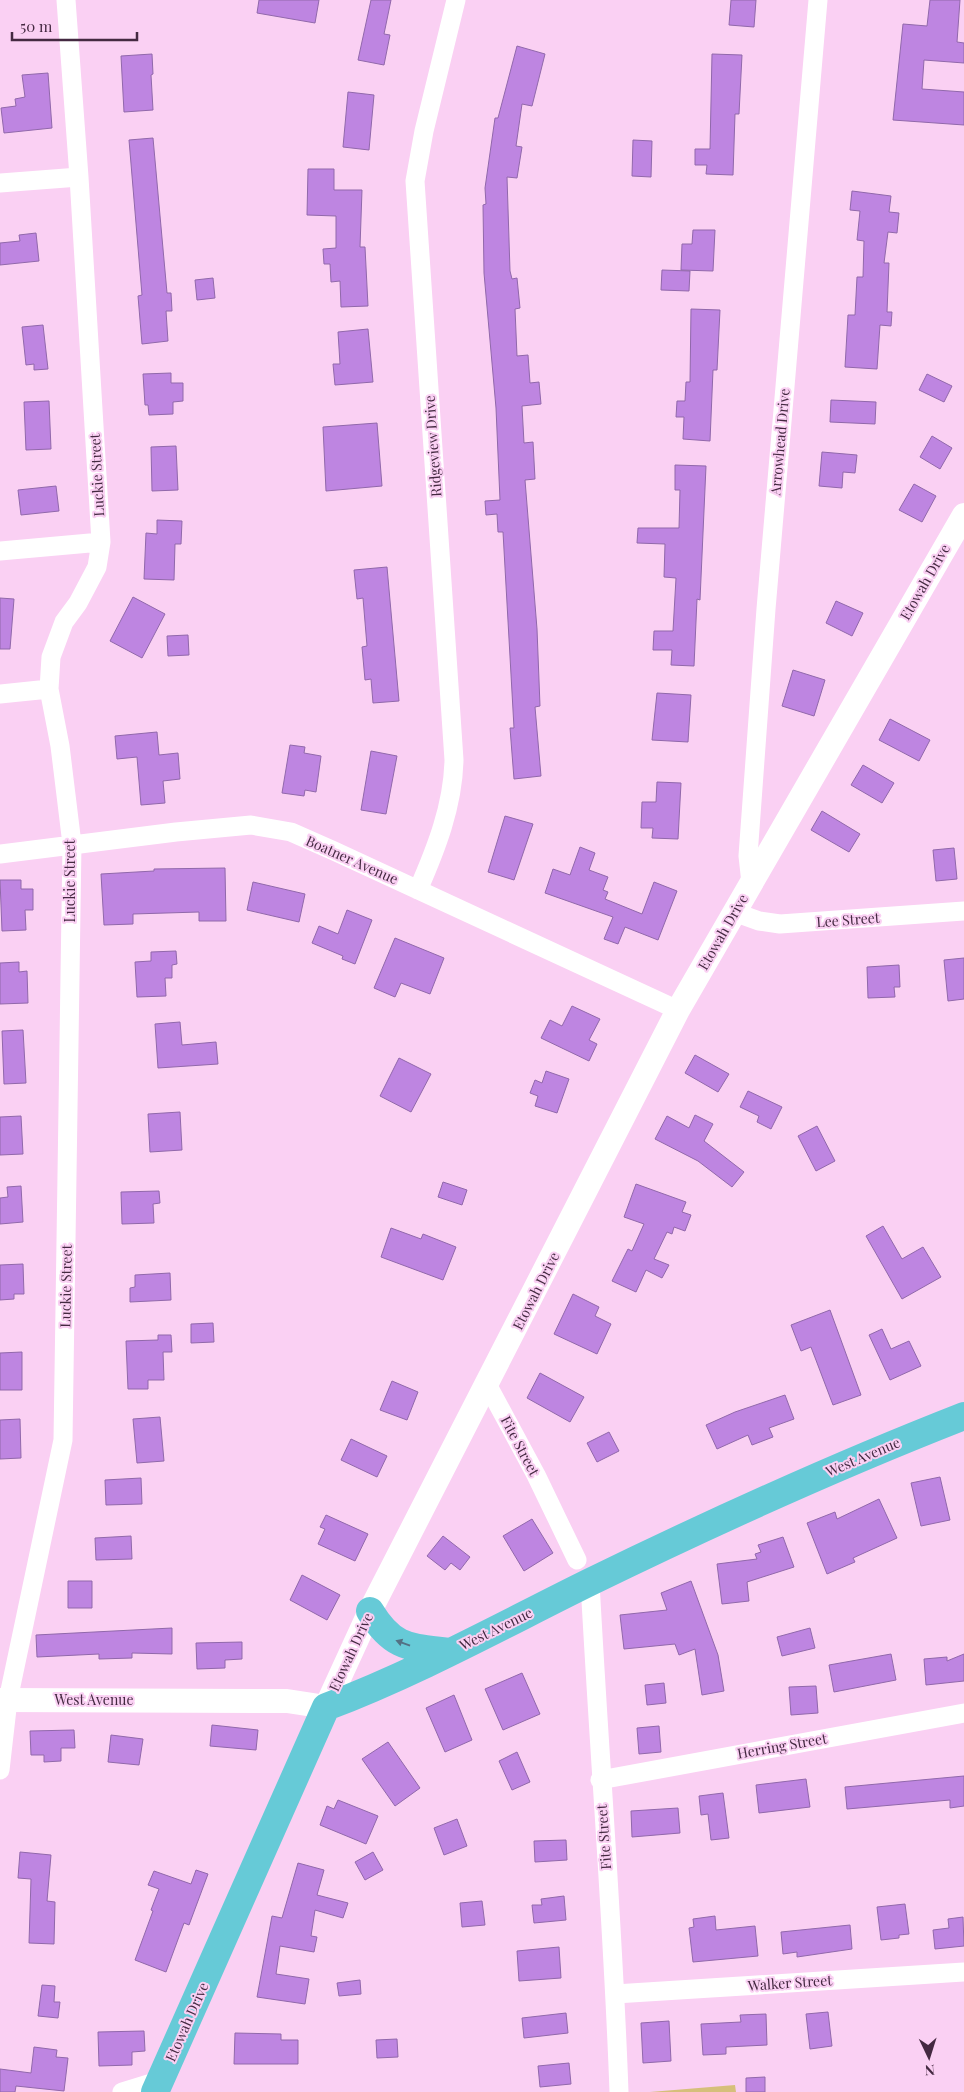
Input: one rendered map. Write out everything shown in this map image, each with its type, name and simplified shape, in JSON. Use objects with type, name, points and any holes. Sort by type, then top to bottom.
[{"type":"main road","name":"West Avenue","points":[[326,1707],[384,1685],[450,1652],[584,1571],[964,1416]]},
{"type":"main road","points":[[370,1611],[379,1625],[394,1640],[416,1648],[450,1652]]},
{"type":"main road","name":"Etowah Drive","points":[[158,2086],[326,1707]]},
{"type":"street","name":"Luckie Street","points":[[0,1770],[4,1700],[64,1440],[72,844],[60,746],[49,688],[51,657],[64,622],[88,586],[96,567],[101,542],[79,177],[66,0]]},
{"type":"street","name":"Ridgeview Drive","points":[[418,890],[437,845],[448,808],[454,760],[415,181],[424,131],[456,0]]},
{"type":"street","name":"Arrowhead Drive","points":[[752,883],[748,856],[765,619],[818,0]]},
{"type":"street","points":[[0,183],[79,177]]},
{"type":"street","name":"Etowah Drive","points":[[326,1707],[370,1611],[488,1386],[678,1010],[964,515]]},
{"type":"street","points":[[0,551],[101,542]]},
{"type":"street","points":[[0,694],[49,688]]},
{"type":"street","name":"Boatner Avenue","points":[[0,854],[176,832],[264,826],[291,832],[678,1010]]},
{"type":"street","name":"Lee Street","points":[[734,912],[759,921],[780,924],[964,911]]},
{"type":"street","name":"Fite Street","points":[[488,1386],[536,1475],[584,1571],[615,1994],[619,2092]]},
{"type":"street","name":"West Avenue","points":[[4,1700],[287,1701],[326,1707]]},
{"type":"street","name":"Herring Street","points":[[600,1780],[964,1713]]},
{"type":"street","name":"Walker Street","points":[[615,1994],[964,1972]]},
{"type":"street","points":[[122,2092],[158,2086]]},
{"type":"shaded area","points":[[735,2085],[736,2092],[650,2092]]},
{"type":"building","points":[[259,0],[319,0],[315,23],[257,13]]},
{"type":"building","points":[[371,0],[391,0],[384,34],[390,35],[384,65],[358,60]]},
{"type":"building","points":[[731,0],[756,0],[754,27],[729,25]]},
{"type":"building","points":[[930,0],[960,0],[957,42],[964,43],[964,63],[924,60],[922,89],[964,92],[964,125],[893,120],[903,24],[927,26]]},
{"type":"building","points":[[517,46],[545,54],[532,106],[522,104],[516,146],[522,147],[517,178],[507,177],[510,271],[512,279],[517,278],[520,308],[515,309],[517,356],[528,355],[530,383],[539,382],[541,404],[522,406],[524,443],[533,442],[535,479],[525,480],[537,629],[540,706],[535,707],[541,776],[514,779],[510,728],[514,728],[503,532],[498,532],[497,514],[486,515],[485,501],[500,500],[496,408],[484,273],[483,205],[486,204],[485,188],[495,118],[498,118]]},
{"type":"building","points":[[152,54],[153,110],[124,112],[121,56]]},
{"type":"building","points":[[712,54],[742,55],[739,114],[735,114],[733,175],[706,174],[707,165],[695,165],[695,149],[710,149]]},
{"type":"building","points":[[48,73],[52,128],[4,133],[1,108],[16,106],[15,99],[25,97],[22,75]]},
{"type":"building","points":[[348,92],[374,95],[369,150],[343,147]]},
{"type":"building","points":[[153,138],[167,293],[171,293],[172,311],[166,311],[168,341],[142,344],[138,296],[142,295],[129,140]]},
{"type":"building","points":[[633,140],[652,141],[651,177],[632,176]]},
{"type":"building","points":[[308,169],[334,169],[334,190],[362,190],[360,247],[365,247],[368,306],[341,307],[340,281],[331,282],[330,264],[324,264],[323,249],[336,248],[336,216],[307,215]]},
{"type":"building","points":[[852,191],[891,196],[889,212],[899,213],[897,233],[888,232],[884,263],[889,263],[887,312],[892,312],[891,326],[880,325],[877,369],[845,367],[848,315],[855,315],[857,277],[863,277],[864,241],[857,240],[860,211],[850,210]]},
{"type":"building","points":[[693,230],[715,230],[713,271],[681,270],[682,244],[692,244]]},
{"type":"building","points":[[36,233],[39,261],[0,265],[0,243],[20,241],[19,235]]},
{"type":"building","points":[[662,270],[690,271],[689,291],[661,290]]},
{"type":"building","points":[[213,278],[215,298],[197,300],[195,280]]},
{"type":"building","points":[[691,309],[720,310],[717,370],[713,370],[710,441],[683,439],[684,417],[676,417],[677,401],[685,401],[686,382],[690,382]]},
{"type":"building","points":[[43,325],[48,369],[34,370],[34,364],[26,365],[22,327]]},
{"type":"building","points":[[368,329],[373,382],[335,385],[333,364],[340,364],[338,332]]},
{"type":"building","points":[[171,373],[171,383],[183,383],[183,401],[173,402],[173,414],[149,415],[148,405],[145,405],[143,374]]},
{"type":"building","points":[[927,374],[952,386],[944,402],[919,390]]},
{"type":"building","points":[[831,400],[876,402],[875,424],[830,422]]},
{"type":"building","points":[[49,401],[51,449],[26,450],[24,402]]},
{"type":"building","points":[[377,423],[382,486],[326,491],[323,427]]},
{"type":"building","points":[[932,436],[952,448],[940,469],[920,457]]},
{"type":"building","points":[[176,446],[178,490],[152,491],[151,447]]},
{"type":"building","points":[[822,452],[857,455],[855,473],[843,472],[842,488],[819,486]]},
{"type":"building","points":[[675,465],[706,466],[700,600],[697,599],[694,666],[671,665],[672,650],[653,650],[654,631],[673,631],[676,578],[664,577],[665,544],[637,543],[638,528],[679,528],[680,490],[675,490]]},
{"type":"building","points":[[914,484],[936,496],[922,522],[899,510]]},
{"type":"building","points":[[56,486],[59,511],[21,515],[18,490]]},
{"type":"building","points":[[157,520],[182,521],[181,544],[175,544],[174,580],[144,579],[146,533],[157,534]]},
{"type":"building","points":[[387,567],[399,701],[373,703],[371,679],[365,680],[362,647],[367,646],[363,598],[357,599],[354,570]]},
{"type":"building","points":[[133,597],[165,614],[142,658],[110,641]]},
{"type":"building","points":[[0,598],[14,599],[10,649],[0,649]]},
{"type":"building","points":[[836,601],[863,613],[852,636],[826,623]]},
{"type":"building","points":[[188,635],[189,655],[168,656],[167,636]]},
{"type":"building","points":[[793,670],[825,680],[814,716],[782,706]]},
{"type":"building","points":[[657,693],[691,695],[688,742],[652,740]]},
{"type":"building","points":[[890,719],[930,740],[919,761],[879,740]]},
{"type":"building","points":[[157,732],[159,755],[178,753],[180,779],[163,781],[165,803],[141,805],[137,757],[117,759],[115,736]]},
{"type":"building","points":[[290,745],[305,747],[304,753],[321,756],[316,792],[305,790],[304,796],[282,793]]},
{"type":"building","points":[[371,751],[397,756],[386,814],[361,810]]},
{"type":"building","points":[[863,765],[894,783],[882,803],[851,785]]},
{"type":"building","points":[[657,782],[681,783],[678,839],[652,838],[653,828],[641,828],[642,802],[656,802]]},
{"type":"building","points":[[822,811],[860,834],[849,852],[811,830]]},
{"type":"building","points":[[505,816],[533,824],[514,880],[488,872]]},
{"type":"building","points":[[580,847],[595,853],[589,870],[608,877],[603,890],[608,892],[605,899],[642,914],[654,882],[677,891],[658,940],[625,927],[618,944],[604,939],[613,917],[545,893],[553,869],[570,875]]},
{"type":"building","points":[[954,848],[957,879],[936,881],[933,850]]},
{"type":"building","points":[[225,868],[226,921],[199,921],[199,912],[133,914],[133,924],[104,925],[101,874],[154,871],[154,869]]},
{"type":"building","points":[[0,880],[21,880],[21,889],[33,889],[33,910],[25,910],[26,930],[2,931]]},
{"type":"building","points":[[253,882],[305,894],[299,922],[247,910]]},
{"type":"building","points":[[347,910],[372,920],[355,964],[342,959],[343,956],[312,943],[319,926],[338,934]]},
{"type":"building","points":[[395,938],[444,958],[430,994],[401,983],[395,997],[374,988]]},
{"type":"building","points":[[176,951],[177,964],[172,965],[172,978],[165,978],[166,996],[137,997],[135,962],[151,961],[151,952]]},
{"type":"building","points":[[964,958],[964,999],[948,1001],[944,960]]},
{"type":"building","points":[[19,962],[19,972],[27,971],[28,1003],[0,1004],[0,963]]},
{"type":"building","points":[[899,965],[900,987],[894,987],[895,997],[868,998],[867,967]]},
{"type":"building","points":[[572,1006],[600,1019],[589,1040],[597,1044],[589,1061],[541,1038],[550,1020],[562,1026]]},
{"type":"building","points":[[180,1022],[182,1045],[216,1042],[218,1064],[158,1068],[155,1024]]},
{"type":"building","points":[[23,1030],[26,1083],[4,1084],[2,1031]]},
{"type":"building","points":[[695,1055],[729,1074],[718,1092],[685,1073]]},
{"type":"building","points":[[399,1058],[431,1074],[411,1112],[380,1096]]},
{"type":"building","points":[[546,1071],[569,1079],[557,1113],[535,1106],[538,1096],[530,1093],[535,1080],[542,1083]]},
{"type":"building","points":[[748,1091],[782,1107],[771,1129],[757,1122],[759,1116],[740,1107]]},
{"type":"building","points":[[180,1112],[182,1150],[150,1152],[148,1114]]},
{"type":"building","points":[[695,1115],[713,1124],[704,1141],[744,1172],[732,1187],[698,1161],[655,1139],[667,1116],[689,1128]]},
{"type":"building","points":[[21,1116],[23,1154],[0,1155],[0,1117]]},
{"type":"building","points":[[817,1126],[835,1161],[816,1171],[798,1136]]},
{"type":"building","points":[[443,1182],[467,1190],[462,1205],[438,1197]]},
{"type":"building","points":[[636,1184],[686,1202],[682,1212],[691,1215],[685,1231],[674,1227],[672,1234],[667,1232],[654,1259],[669,1265],[662,1278],[646,1270],[636,1292],[612,1281],[628,1249],[632,1251],[644,1224],[624,1217]]},
{"type":"building","points":[[21,1186],[23,1222],[0,1224],[0,1198],[8,1197],[7,1187]]},
{"type":"building","points":[[159,1191],[160,1203],[153,1204],[154,1223],[122,1224],[121,1192]]},
{"type":"building","points":[[883,1226],[902,1259],[923,1247],[941,1277],[902,1299],[866,1236]]},
{"type":"building","points":[[391,1228],[421,1239],[423,1234],[456,1247],[443,1280],[381,1257]]},
{"type":"building","points":[[23,1264],[24,1294],[14,1294],[14,1299],[0,1300],[0,1265]]},
{"type":"building","points":[[170,1273],[171,1300],[130,1302],[130,1288],[135,1287],[135,1275]]},
{"type":"building","points":[[573,1294],[599,1307],[595,1316],[611,1324],[597,1354],[554,1334]]},
{"type":"building","points":[[830,1310],[861,1395],[833,1405],[811,1347],[801,1351],[791,1325]]},
{"type":"building","points":[[213,1323],[214,1342],[191,1343],[191,1324]]},
{"type":"building","points":[[882,1329],[891,1349],[909,1341],[921,1366],[890,1380],[869,1335]]},
{"type":"building","points":[[158,1335],[171,1335],[172,1352],[163,1352],[164,1380],[148,1380],[148,1389],[128,1389],[126,1341],[158,1340]]},
{"type":"building","points":[[22,1352],[22,1390],[0,1390],[0,1353]]},
{"type":"building","points":[[540,1373],[584,1397],[570,1422],[527,1398]]},
{"type":"building","points":[[392,1381],[418,1392],[407,1420],[380,1410]]},
{"type":"building","points":[[785,1395],[794,1419],[769,1428],[773,1437],[752,1445],[748,1435],[717,1449],[706,1425],[735,1412]]},
{"type":"building","points":[[160,1417],[164,1461],[137,1463],[133,1419]]},
{"type":"building","points":[[20,1419],[21,1458],[0,1459],[0,1420]]},
{"type":"building","points":[[609,1432],[619,1451],[597,1462],[587,1443]]},
{"type":"building","points":[[351,1439],[387,1456],[377,1477],[341,1460]]},
{"type":"building","points":[[940,1477],[950,1520],[921,1526],[911,1483]]},
{"type":"building","points":[[141,1478],[142,1504],[106,1505],[105,1480]]},
{"type":"building","points":[[879,1499],[897,1538],[853,1558],[855,1562],[827,1574],[807,1523],[835,1512],[837,1519]]},
{"type":"building","points":[[326,1515],[368,1534],[355,1561],[318,1544],[325,1529],[320,1527]]},
{"type":"building","points":[[532,1519],[553,1553],[524,1571],[503,1536]]},
{"type":"building","points":[[131,1536],[132,1559],[96,1560],[95,1538]]},
{"type":"building","points":[[443,1536],[470,1557],[460,1570],[451,1563],[445,1570],[427,1556]]},
{"type":"building","points":[[783,1537],[794,1567],[747,1582],[749,1601],[722,1604],[717,1564],[757,1559],[755,1554],[761,1552],[758,1545]]},
{"type":"building","points":[[302,1575],[340,1595],[327,1620],[290,1600]]},
{"type":"building","points":[[68,1581],[92,1581],[92,1608],[68,1608]]},
{"type":"building","points":[[691,1581],[718,1655],[724,1691],[702,1695],[695,1649],[679,1655],[675,1644],[624,1649],[620,1615],[667,1610],[661,1593]]},
{"type":"building","points":[[172,1628],[172,1654],[132,1653],[132,1658],[99,1659],[99,1654],[37,1657],[36,1635]]},
{"type":"building","points":[[810,1628],[815,1648],[782,1656],[777,1637]]},
{"type":"building","points":[[242,1642],[242,1659],[225,1660],[225,1668],[197,1669],[196,1643]]},
{"type":"building","points":[[891,1654],[896,1680],[834,1692],[829,1665]]},
{"type":"building","points":[[964,1654],[964,1681],[926,1685],[924,1659],[947,1657],[947,1661]]},
{"type":"building","points":[[522,1673],[540,1714],[503,1730],[485,1689]]},
{"type":"building","points":[[664,1683],[666,1703],[647,1705],[645,1685]]},
{"type":"building","points":[[816,1686],[818,1713],[791,1715],[789,1687]]},
{"type":"building","points":[[454,1695],[472,1740],[445,1752],[426,1708]]},
{"type":"building","points":[[212,1725],[258,1730],[256,1750],[210,1746]]},
{"type":"building","points":[[659,1726],[661,1752],[639,1754],[637,1728]]},
{"type":"building","points":[[74,1730],[75,1748],[61,1748],[61,1761],[44,1762],[44,1755],[31,1755],[30,1731]]},
{"type":"building","points":[[111,1735],[143,1739],[139,1765],[108,1762]]},
{"type":"building","points":[[388,1742],[420,1788],[395,1806],[362,1759]]},
{"type":"building","points":[[517,1752],[530,1782],[512,1790],[499,1761]]},
{"type":"building","points":[[964,1776],[964,1806],[950,1808],[950,1800],[847,1809],[845,1787]]},
{"type":"building","points":[[806,1779],[810,1807],[759,1813],[756,1785]]},
{"type":"building","points":[[723,1793],[729,1838],[711,1840],[708,1814],[701,1815],[699,1796]]},
{"type":"building","points":[[338,1800],[378,1816],[366,1844],[320,1825],[327,1806],[334,1809]]},
{"type":"building","points":[[678,1808],[680,1833],[632,1837],[631,1811]]},
{"type":"building","points":[[457,1819],[467,1846],[444,1855],[434,1828]]},
{"type":"building","points":[[566,1840],[567,1860],[535,1862],[534,1841]]},
{"type":"building","points":[[20,1852],[51,1855],[47,1901],[55,1902],[54,1944],[29,1943],[31,1879],[18,1878]]},
{"type":"building","points":[[373,1852],[383,1870],[365,1880],[355,1862]]},
{"type":"building","points":[[298,1863],[324,1870],[317,1895],[348,1903],[343,1918],[315,1910],[311,1936],[317,1937],[314,1952],[280,1946],[276,1974],[309,1979],[305,2004],[257,1997],[272,1916],[282,1918]]},
{"type":"building","points":[[196,1870],[208,1874],[189,1925],[184,1923],[166,1972],[135,1960],[159,1889],[148,1885],[154,1871],[191,1884]]},
{"type":"building","points":[[564,1896],[566,1920],[534,1923],[532,1905],[542,1905],[541,1899]]},
{"type":"building","points":[[482,1901],[485,1925],[462,1927],[460,1903]]},
{"type":"building","points":[[905,1904],[909,1934],[899,1935],[899,1938],[881,1940],[877,1907]]},
{"type":"building","points":[[715,1916],[716,1930],[755,1926],[758,1956],[693,1962],[689,1928],[694,1927],[693,1919]]},
{"type":"building","points":[[963,1917],[964,1946],[935,1949],[933,1930],[949,1928],[948,1919]]},
{"type":"building","points":[[850,1925],[852,1949],[797,1957],[797,1952],[783,1954],[781,1932]]},
{"type":"building","points":[[559,1947],[561,1978],[519,1981],[517,1951]]},
{"type":"building","points":[[360,1980],[361,1994],[339,1996],[337,1983]]},
{"type":"building","points":[[42,1985],[55,1986],[54,2002],[60,2002],[58,2018],[38,2016]]},
{"type":"building","points":[[828,2012],[832,2046],[810,2049],[806,2014]]},
{"type":"building","points":[[566,2013],[568,2033],[524,2038],[522,2018]]},
{"type":"building","points":[[766,2014],[767,2045],[726,2047],[726,2054],[703,2055],[701,2024],[741,2022],[740,2015]]},
{"type":"building","points":[[669,2021],[671,2061],[643,2063],[641,2023]]},
{"type":"building","points":[[144,2031],[145,2051],[132,2052],[132,2065],[99,2066],[98,2032]]},
{"type":"building","points":[[235,2033],[281,2034],[281,2040],[298,2040],[298,2064],[234,2064]]},
{"type":"building","points":[[397,2039],[398,2057],[377,2058],[376,2040]]},
{"type":"building","points":[[34,2047],[57,2050],[56,2057],[68,2058],[64,2091],[16,2086],[15,2092],[0,2092],[0,2069],[31,2073]]},
{"type":"building","points":[[569,2063],[571,2084],[540,2087],[538,2066]]},
{"type":"building","points":[[765,2077],[765,2092],[746,2092],[746,2078]]}]
